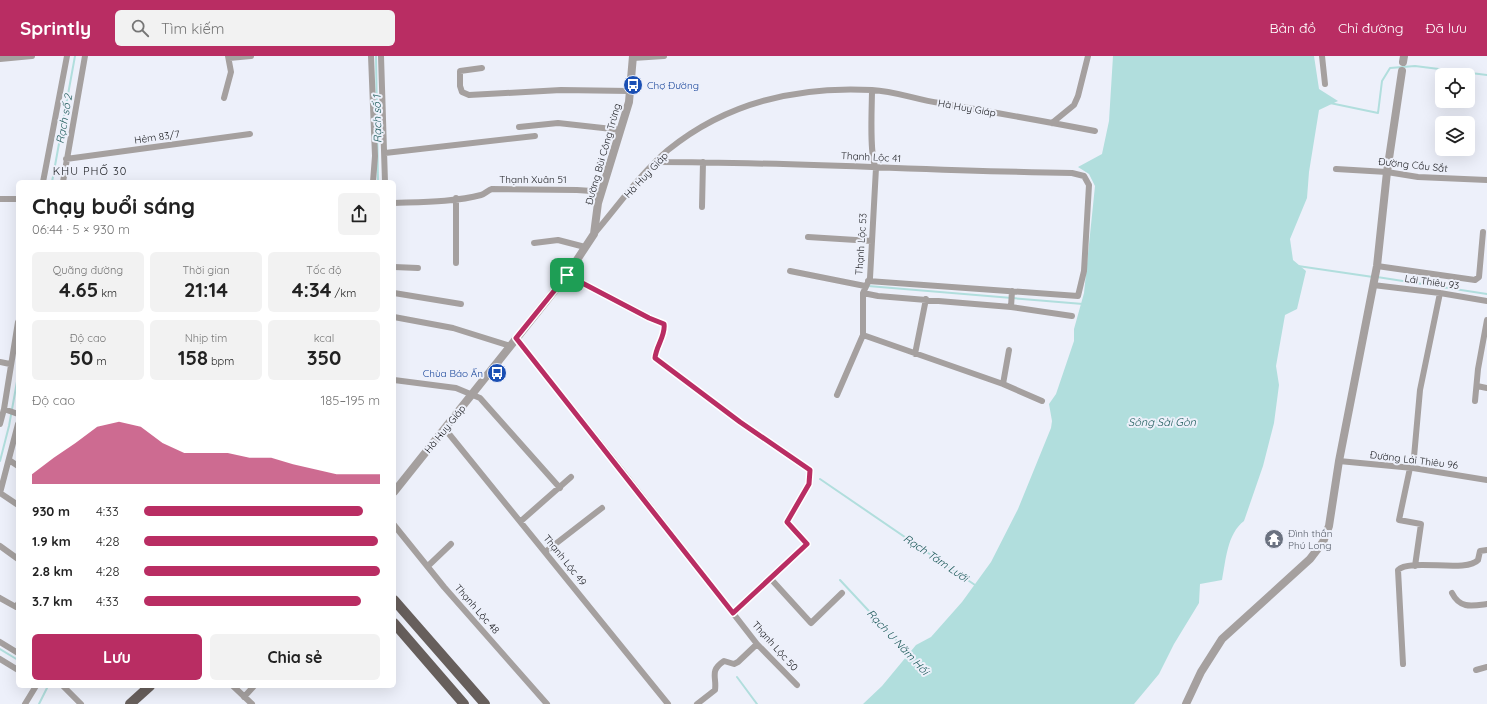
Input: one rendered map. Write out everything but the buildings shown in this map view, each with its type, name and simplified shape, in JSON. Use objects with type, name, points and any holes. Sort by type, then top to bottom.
[{"type":"main road","points":[[396,602],[485,704]]},
{"type":"main road","points":[[396,625],[464,704]]},
{"type":"main road","points":[[130,704],[148,688]]},
{"type":"street","points":[[0,59],[32,56]]},
{"type":"street","points":[[43,180],[67,56]]},
{"type":"street","points":[[63,180],[85,56]]},
{"type":"street","points":[[224,98],[231,72],[228,57],[251,56]]},
{"type":"street","points":[[371,56],[375,156],[373,180]]},
{"type":"street","points":[[381,56],[385,180]]},
{"type":"street","points":[[633,57],[664,56]]},
{"type":"street","points":[[1052,123],[1074,105],[1078,96],[1088,56]]},
{"type":"street","points":[[1322,56],[1325,84]]},
{"type":"street","name":"Đường Bùi Công Trừng","points":[[594,234],[601,194],[621,130],[630,91],[633,57]]},
{"type":"street","points":[[1186,704],[1201,672],[1222,640],[1310,559],[1322,542],[1329,526],[1338,461],[1374,283],[1387,172],[1403,59]]},
{"type":"street","points":[[482,68],[460,71],[460,86],[462,92],[469,95],[561,90],[630,91]]},
{"type":"street","name":"Hà Huy Giáp","points":[[396,490],[567,275],[594,234],[668,150],[699,128],[729,113],[783,94],[813,90],[872,90],[1095,131]]},
{"type":"street","name":"Thạnh Lộc 53","points":[[837,395],[863,335],[863,293],[867,284],[872,241],[875,166],[873,152],[872,90]]},
{"type":"street","points":[[519,127],[558,123],[621,130]]},
{"type":"street","name":"Hẻm 83/7","points":[[66,159],[250,134]]},
{"type":"street","points":[[385,153],[535,136]]},
{"type":"street","name":"Thạnh Lộc 41","points":[[657,162],[758,162],[1072,173],[1084,176],[1089,185],[1084,271],[1078,296],[1012,291]]},
{"type":"street","points":[[702,207],[703,162]]},
{"type":"street","name":"Đường Cầu Sắt","points":[[1336,169],[1387,172],[1418,177],[1487,180]]},
{"type":"street","name":"Thạnh Xuân 51","points":[[396,203],[435,201],[456,198],[482,194],[492,189],[577,190],[592,191],[601,194]]},
{"type":"street","points":[[456,198],[456,263]]},
{"type":"street","points":[[0,200],[16,199]]},
{"type":"street","points":[[1376,269],[1475,280],[1479,277],[1483,232]]},
{"type":"street","points":[[808,237],[872,241]]},
{"type":"street","points":[[534,243],[558,240],[586,247]]},
{"type":"street","points":[[396,267],[418,268]]},
{"type":"street","points":[[790,271],[867,284],[1012,291],[1011,306]]},
{"type":"street","points":[[567,275],[649,318],[664,324],[665,328],[656,349],[655,358],[740,422],[810,470],[809,484],[787,522],[807,544],[733,613]]},
{"type":"street","name":"Lái Thiêu 93","points":[[1374,283],[1440,292],[1487,301]]},
{"type":"street","points":[[1415,566],[1421,524],[1399,520],[1411,468],[1420,390],[1440,292]]},
{"type":"street","points":[[396,293],[461,304]]},
{"type":"street","points":[[863,293],[878,296],[1011,306],[1072,316]]},
{"type":"street","points":[[915,354],[926,299]]},
{"type":"street","points":[[396,317],[453,328],[510,346]]},
{"type":"street","points":[[1475,401],[1480,359],[1487,320]]},
{"type":"street","points":[[0,424],[4,409],[3,397],[16,332]]},
{"type":"street","points":[[863,335],[1003,384],[1042,401]]},
{"type":"street","name":"Thạnh Lộc 50","points":[[516,338],[757,644],[797,685]]},
{"type":"street","points":[[1003,384],[1009,350]]},
{"type":"street","points":[[0,362],[10,364]]},
{"type":"street","points":[[396,380],[456,388],[480,398],[560,488]]},
{"type":"street","points":[[1477,386],[1487,388]]},
{"type":"street","points":[[4,409],[16,413]]},
{"type":"street","name":"Thạnh Lộc 49","points":[[445,429],[668,704]]},
{"type":"street","points":[[16,431],[0,493],[16,504]]},
{"type":"street","points":[[8,460],[16,465]]},
{"type":"street","name":"Đường Lái Thiêu 96","points":[[1338,461],[1411,468],[1487,480]]},
{"type":"street","points":[[521,521],[571,478]]},
{"type":"street","points":[[545,552],[602,508]]},
{"type":"street","name":"Thạnh Lộc 48","points":[[396,527],[547,704]]},
{"type":"street","points":[[428,566],[451,544]]},
{"type":"street","points":[[0,546],[16,558]]},
{"type":"street","points":[[1403,664],[1397,576],[1400,568],[1470,564],[1478,560],[1480,551],[1487,550]]},
{"type":"street","points":[[770,578],[810,623],[842,593]]},
{"type":"street","points":[[1452,593],[1462,605],[1468,607],[1487,604]]},
{"type":"street","points":[[0,598],[16,607]]},
{"type":"street","points":[[0,642],[16,652]]},
{"type":"street","points":[[697,704],[715,690],[713,676],[714,671],[720,663],[724,661],[734,664],[738,662],[757,644]]},
{"type":"street","points":[[0,659],[16,669]]},
{"type":"street","points":[[1476,670],[1487,667]]},
{"type":"street","points":[[25,704],[35,688]]},
{"type":"street","points":[[65,688],[81,704]]},
{"type":"street","points":[[235,688],[252,704]]},
{"type":"street","points":[[244,696],[252,688]]},
{"type":"water","name":"Sông Sài Gòn","points":[[1113,56],[1314,56],[1319,89],[1338,101],[1319,110],[1309,172],[1307,198],[1290,239],[1293,260],[1306,271],[1297,309],[1285,315],[1276,366],[1279,385],[1274,423],[1263,466],[1244,521],[1238,526],[1228,548],[1222,580],[1200,584],[1199,603],[1174,644],[1159,674],[1134,704],[863,704],[882,686],[916,645],[931,637],[962,602],[991,562],[1018,509],[1051,428],[1052,421],[1049,404],[1056,394],[1074,341],[1074,329],[1084,293],[1095,186],[1089,174],[1078,167],[1102,154],[1109,121]]},
{"type":"waterway","name":"Rạch số 2","points":[[52,180],[75,56]]},
{"type":"waterway","name":"Rạch số 1","points":[[376,56],[378,180]]},
{"type":"waterway","points":[[1330,103],[1378,113],[1382,81],[1390,68],[1415,66],[1487,75]]},
{"type":"waterway","points":[[1298,266],[1373,277]]},
{"type":"waterway","points":[[1377,277],[1487,294]]},
{"type":"waterway","points":[[868,286],[1083,304]]},
{"type":"waterway","name":"Rạch số 2","points":[[0,461],[9,426],[16,387]]},
{"type":"waterway","name":"Rạch Tám Lưới","points":[[820,479],[975,585]]},
{"type":"waterway","name":"Rạch U Năm Hối","points":[[840,580],[909,654]]},
{"type":"waterway","name":"Rạch số 2","points":[[0,649],[16,659]]},
{"type":"waterway","points":[[737,677],[757,704]]},
{"type":"waterway","name":"Rạch số 2","points":[[39,704],[47,688]]},
{"type":"place","name":"Chợ Đường","points":[[633,85]]},
{"type":"place","name":"Chùa Báo Ấn","points":[[497,373]]},
{"type":"place","name":"Đình thần Phú Long","points":[[1274,539]]},
{"type":"district","name":"KHU PHỐ 30","points":[[90,171]]},
{"type":"route","points":[[567,275],[607,297],[664,324],[665,328],[656,349],[655,358],[740,422],[810,470],[809,484],[803,497],[787,522],[807,544],[733,613],[516,338],[567,275]]}]
